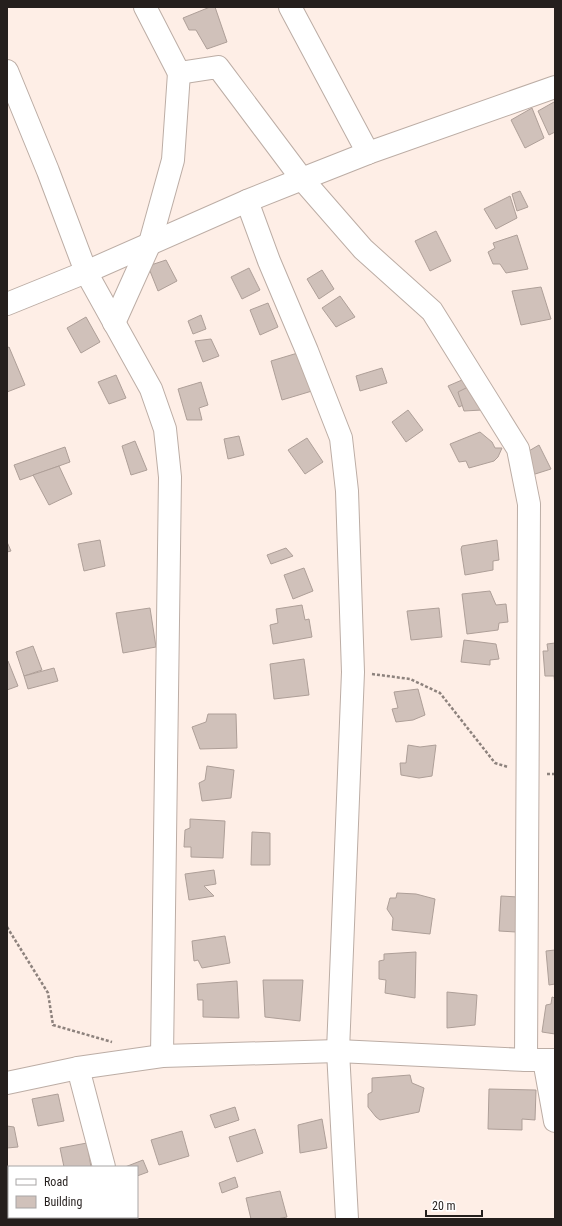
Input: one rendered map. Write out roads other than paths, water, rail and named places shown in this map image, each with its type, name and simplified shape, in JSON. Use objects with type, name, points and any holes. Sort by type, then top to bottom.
[{"type":"street","points":[[114,323],[150,243],[173,160],[179,73],[145,7]]},
{"type":"street","points":[[290,7],[368,153]]},
{"type":"street","points":[[179,73],[218,67],[302,179],[363,249],[432,311],[518,450],[529,504],[528,773],[542,1060],[555,1121]]},
{"type":"street","points":[[7,71],[48,171],[86,272],[151,389],[165,429],[170,477],[162,1056]]},
{"type":"street","points":[[7,304],[86,272],[247,201],[302,179],[368,153],[555,87]]},
{"type":"street","points":[[247,201],[269,261],[307,351],[341,438],[347,491],[353,672],[338,1051],[347,1219]]},
{"type":"street","points":[[7,1083],[78,1068],[162,1056],[338,1051],[542,1060]]},
{"type":"street","points":[[78,1068],[104,1166]]}]
